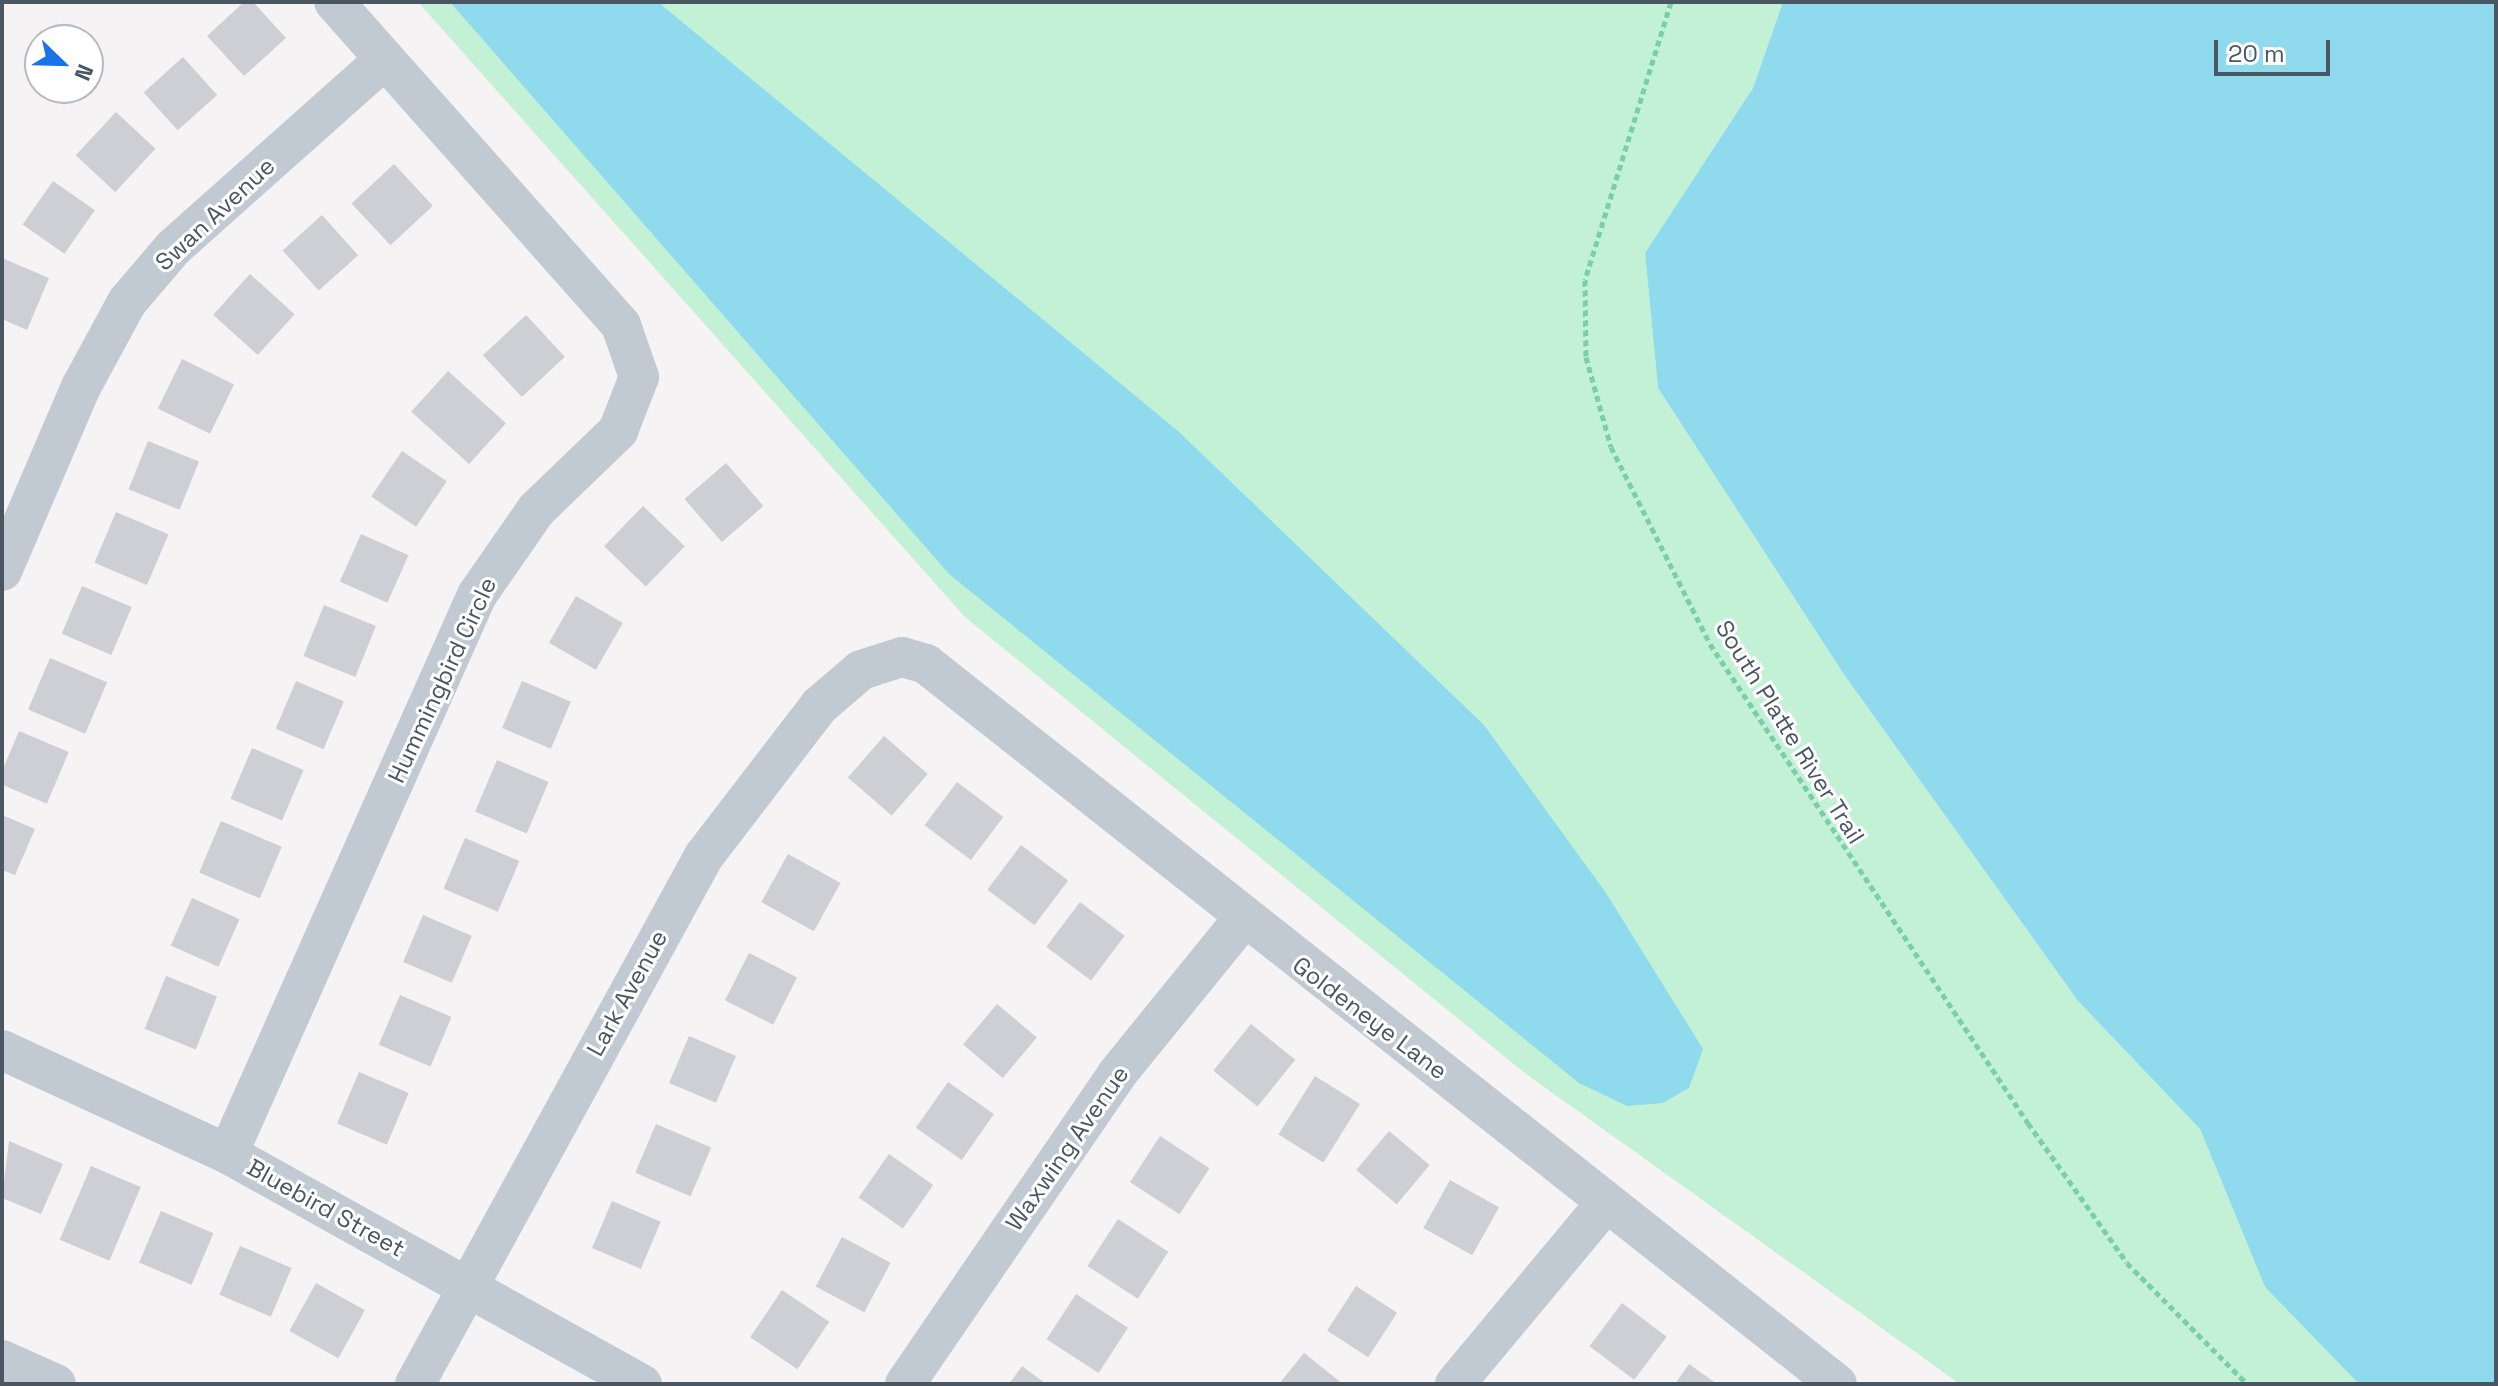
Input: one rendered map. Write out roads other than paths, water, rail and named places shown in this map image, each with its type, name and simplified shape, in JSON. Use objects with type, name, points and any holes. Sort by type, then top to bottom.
[{"type":"street","name":"Hummingbird Circle","points":[[228,1154],[477,595],[536,510],[618,431],[639,377],[621,325],[334,2]]},
{"type":"street","name":"Swan Avenue","points":[[2,571],[81,387],[127,302],[173,248],[384,60]]},
{"type":"street","name":"Goldeneye Lane","points":[[902,657],[926,664],[1242,920],[1837,1384]]},
{"type":"street","name":"Lark Avenue","points":[[415,1384],[721,832],[819,706],[861,670],[902,657]]},
{"type":"street","name":"Waxwing Avenue","points":[[905,1384],[1117,1074],[1242,920]]},
{"type":"street","name":"Bluebird Street","points":[[2,1050],[228,1154],[642,1384]]},
{"type":"street","points":[[1455,1384],[1604,1205]]},
{"type":"street","points":[[2,1360],[56,1384]]},
{"type":"water","points":[[450,2],[658,2],[1178,431],[1484,725],[1606,893],[1703,1049],[1689,1088],[1663,1103],[1627,1106],[1579,1083],[949,574]]},
{"type":"water","points":[[1783,2],[2496,2],[2496,1384],[2359,1384],[2265,1287],[2200,1129],[2078,1001],[1843,673],[1658,388],[1645,253],[1753,88]]}]
